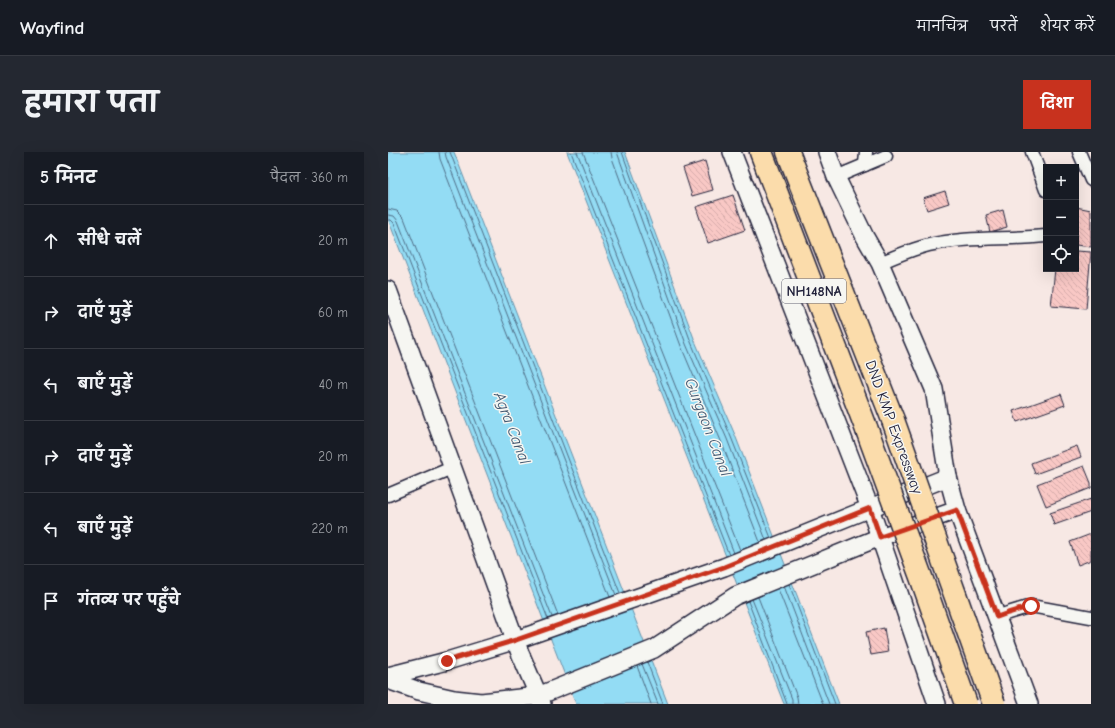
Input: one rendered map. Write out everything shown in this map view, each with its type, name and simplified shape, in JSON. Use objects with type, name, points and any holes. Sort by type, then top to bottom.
[{"type":"highway","name":"DND KMP Expressway","points":[[761,152],[922,577],[966,704]]},
{"type":"highway","name":"DND KMP Expressway","points":[[788,152],[893,420],[994,704]]},
{"type":"street","points":[[732,152],[870,508],[937,704]]},
{"type":"street","points":[[827,152],[836,177],[865,237],[880,263],[934,389],[948,478],[957,510],[1029,704]]},
{"type":"street","points":[[865,165],[866,152]]},
{"type":"street","points":[[1032,152],[1043,182]]},
{"type":"street","points":[[1079,152],[1091,180]]},
{"type":"street","points":[[836,177],[886,156]]},
{"type":"street","points":[[880,263],[908,251],[930,245],[950,242],[1043,236]]},
{"type":"street","points":[[388,290],[539,701]]},
{"type":"street","points":[[388,495],[454,467]]},
{"type":"street","points":[[388,676],[447,661],[516,640],[724,567],[948,478]]},
{"type":"street","points":[[388,680],[419,691],[454,699],[481,702],[539,701],[557,688],[654,649],[735,596],[880,537],[957,510]]},
{"type":"street","points":[[997,617],[1031,606],[1091,617]]},
{"type":"water","name":"Agra Canal","points":[[388,152],[454,152],[668,704],[576,704],[388,219]]},
{"type":"water","name":"Gurgaon Canal","points":[[567,152],[625,152],[695,341],[735,435],[839,704],[784,704]]},
{"type":"building","points":[[705,161],[713,190],[692,196],[683,168]]},
{"type":"building","points":[[945,191],[949,203],[927,210],[923,198]]},
{"type":"building","points":[[733,195],[745,230],[708,243],[696,207]]},
{"type":"building","points":[[1079,208],[1091,210],[1091,247],[1079,245]]},
{"type":"building","points":[[1003,210],[1007,227],[990,232],[986,215]]},
{"type":"building","points":[[1079,251],[1091,252],[1086,309],[1051,306],[1055,272],[1079,272]]},
{"type":"building","points":[[1061,394],[1065,405],[1017,422],[1013,411]]},
{"type":"building","points":[[1077,446],[1081,457],[1035,474],[1031,463]]},
{"type":"building","points":[[1084,466],[1091,483],[1091,488],[1046,506],[1037,484]]},
{"type":"building","points":[[1091,499],[1091,512],[1054,525],[1050,513]]},
{"type":"building","points":[[1091,534],[1091,560],[1078,565],[1070,542]]},
{"type":"building","points":[[884,628],[888,652],[871,655],[866,632]]},
{"type":"route","points":[[447,661],[516,640],[724,567],[870,508],[880,537],[957,510],[997,617],[1031,606]]}]
